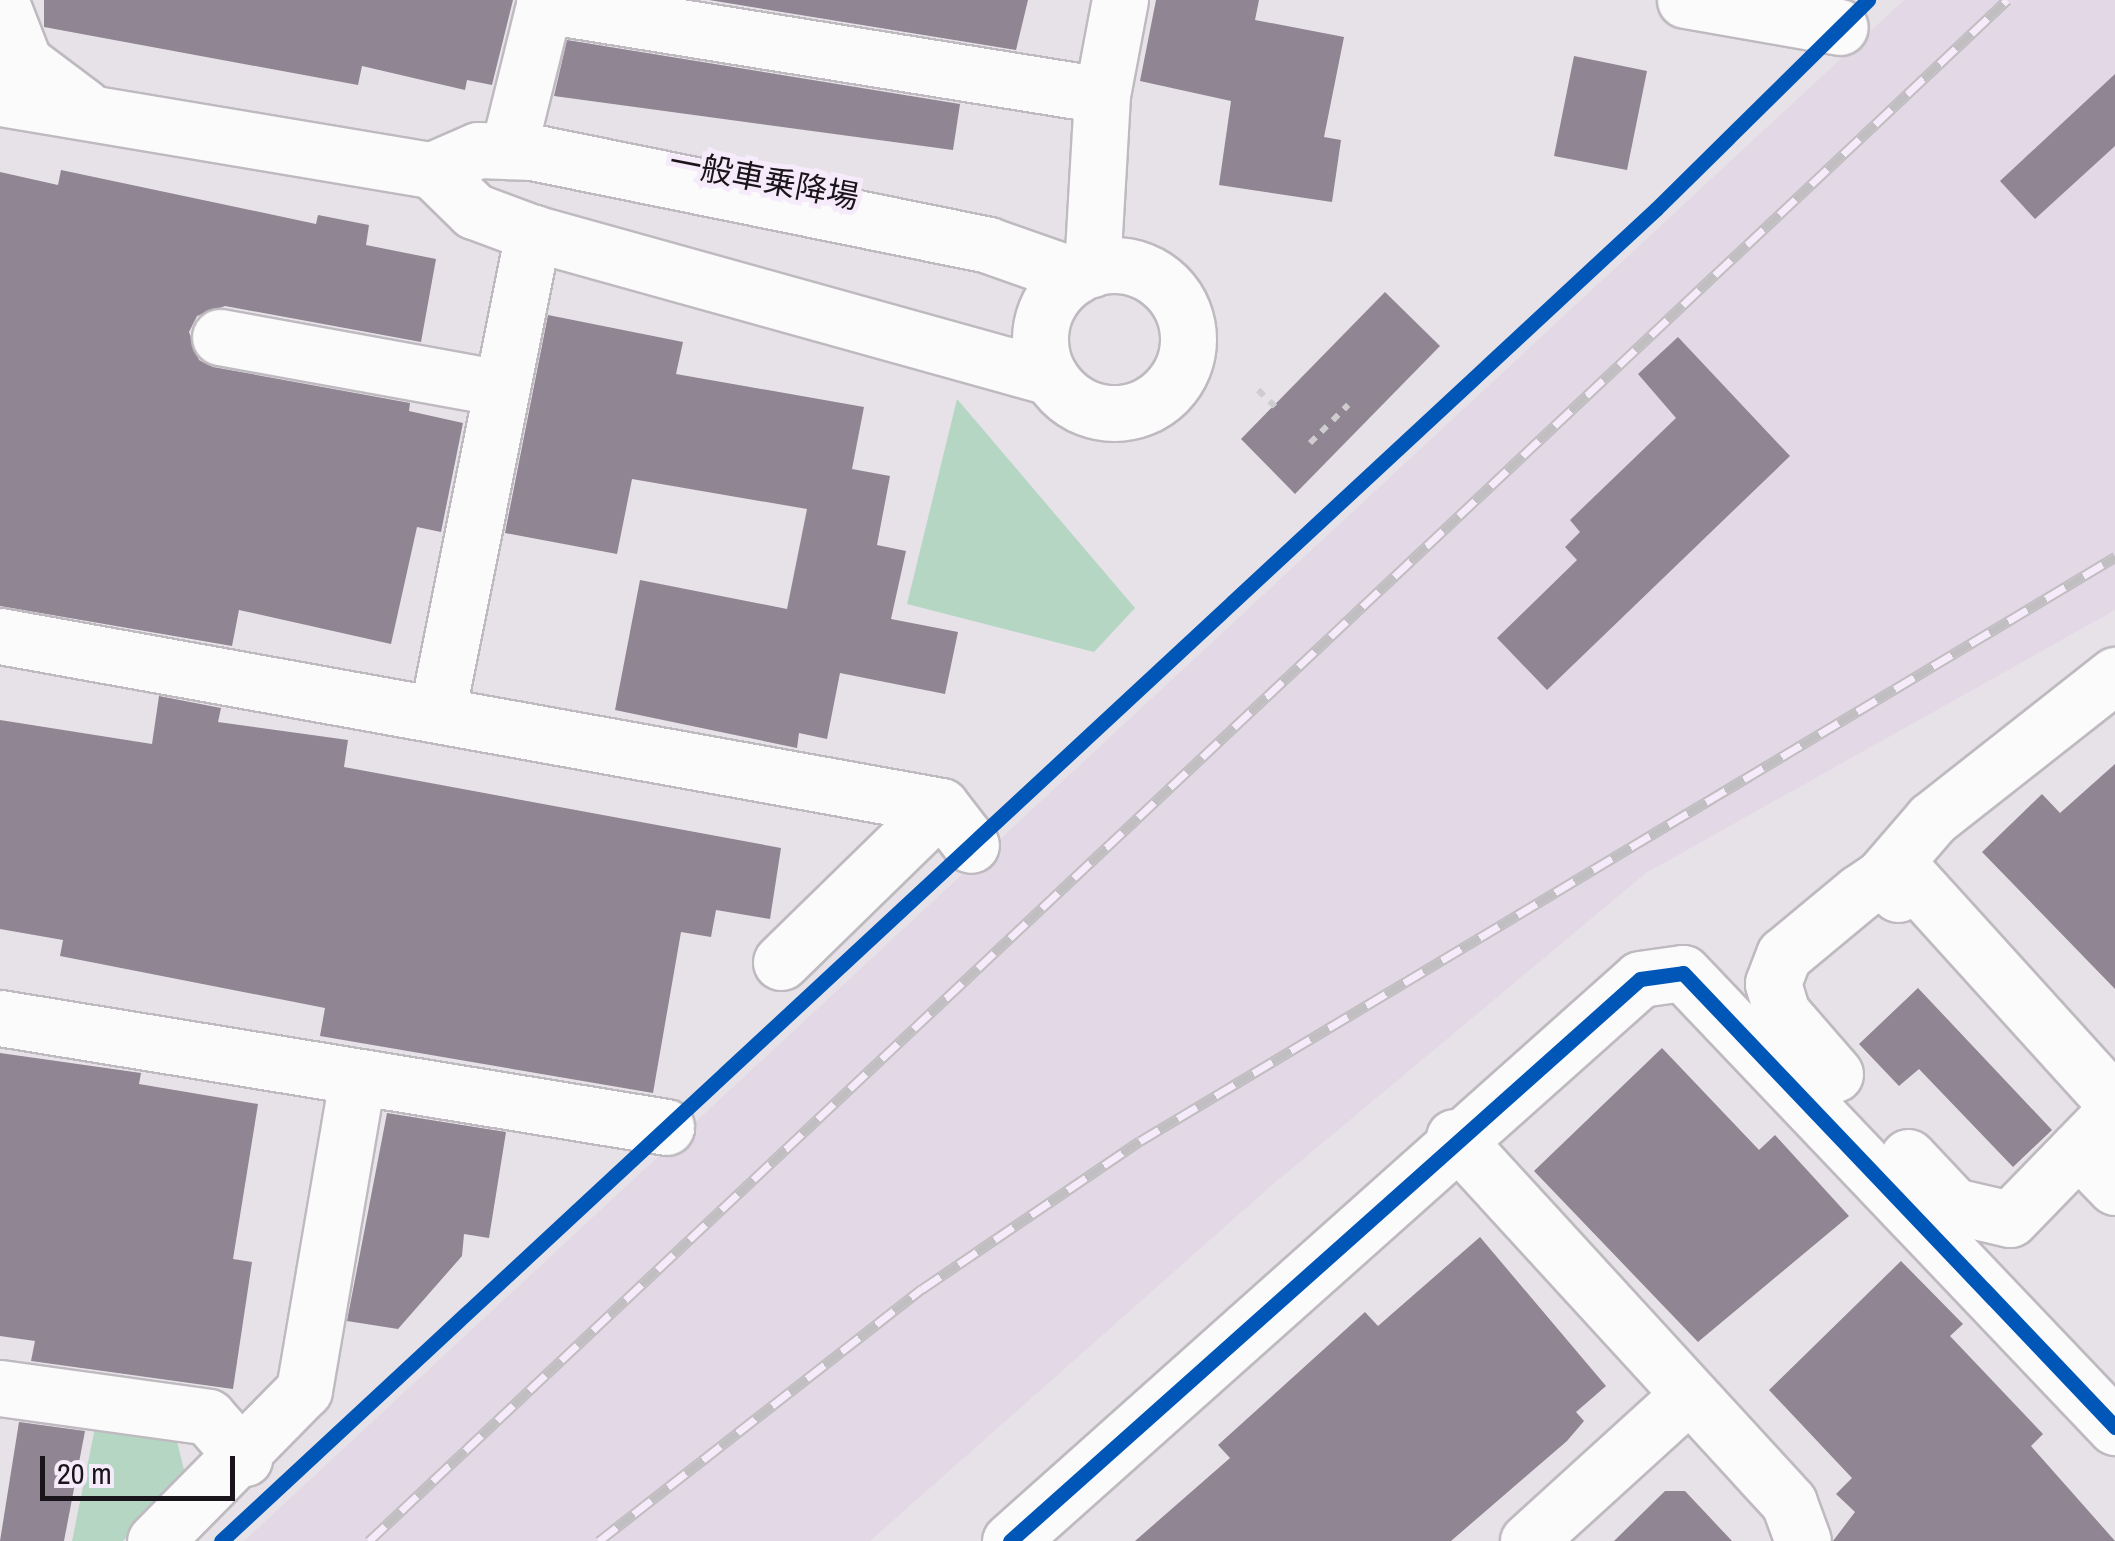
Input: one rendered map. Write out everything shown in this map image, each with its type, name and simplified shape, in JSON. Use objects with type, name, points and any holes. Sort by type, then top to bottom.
[{"type":"street","points":[[0,0],[42,84],[100,115]]},
{"type":"street","points":[[1050,377],[1043,316],[1084,272],[1102,94],[1120,0]]},
{"type":"street","points":[[1685,0],[1811,15]]},
{"type":"street","points":[[520,151],[544,5],[1102,94]]},
{"type":"street","points":[[0,98],[432,170],[478,150],[520,151],[988,244],[1084,272],[1138,269],[1175,296],[1186,318],[1184,364],[1162,395],[1128,412],[1079,405],[1050,377],[534,233],[474,211],[432,170]]},
{"type":"street","points":[[437,713],[534,233]]},
{"type":"street","points":[[220,337],[501,388]]},
{"type":"street","points":[[0,636],[437,713],[956,825],[781,962]]},
{"type":"street","points":[[2115,674],[1784,955],[1773,983],[1782,1013],[1873,1118],[2115,1380]]},
{"type":"street","points":[[1894,863],[2107,1118],[2010,1219]]},
{"type":"street","points":[[1010,1541],[1454,1137],[1640,979],[1683,974],[1712,994],[2115,1427]]},
{"type":"street","points":[[1712,994],[1773,983]]},
{"type":"street","points":[[0,1018],[666,1127]]},
{"type":"street","points":[[155,1541],[244,1458],[304,1390],[357,1079]]},
{"type":"street","points":[[1873,1118],[1930,1135],[2010,1219]]},
{"type":"street","points":[[1454,1137],[1686,1397],[1789,1504],[1803,1541]]},
{"type":"street","points":[[1954,1206],[2010,1219]]},
{"type":"street","points":[[0,1388],[208,1417],[244,1458]]},
{"type":"street","points":[[1528,1541],[1686,1397]]},
{"type":"path","points":[[1643,222],[1811,15]]},
{"type":"path","points":[[1258,390],[1279,410]]},
{"type":"path","points":[[1310,443],[1348,405]]},
{"type":"shaded area","points":[[1904,0],[2115,0],[2115,610],[1646,873],[1272,1185],[870,1541],[244,1541]]},
{"type":"green space","points":[[957,399],[1135,608],[1094,652],[907,604]]},
{"type":"green space","points":[[95,1428],[177,1441],[186,1478],[123,1541],[72,1541]]},
{"type":"building","points":[[44,0],[513,0],[492,85],[467,80],[465,90],[362,66],[358,85],[44,27]]},
{"type":"building","points":[[709,0],[1028,0],[1016,50]]},
{"type":"building","points":[[1156,0],[1259,0],[1255,20],[1344,37],[1324,137],[1341,140],[1332,202],[1219,185],[1231,101],[1140,81]]},
{"type":"building","points":[[567,40],[960,104],[953,150],[554,96]]},
{"type":"building","points":[[1574,56],[1647,71],[1627,170],[1554,156]]},
{"type":"building","points":[[2115,74],[2115,146],[2035,219],[2000,181]]},
{"type":"building","points":[[61,170],[316,224],[318,215],[369,225],[366,245],[436,259],[421,342],[225,306],[197,316],[189,332],[199,360],[213,367],[410,403],[409,411],[463,423],[441,532],[417,527],[391,644],[239,610],[232,646],[0,606],[0,172],[58,185]]},
{"type":"building","points":[[1385,292],[1440,346],[1295,494],[1241,439]]},
{"type":"building","points":[[548,315],[683,342],[676,374],[864,407],[852,469],[890,476],[877,545],[906,551],[891,619],[958,632],[945,694],[840,673],[827,739],[799,733],[797,748],[615,710],[640,580],[787,609],[807,509],[632,479],[617,554],[505,533]]},
{"type":"building","points":[[1678,337],[1790,456],[1547,690],[1497,638],[1577,560],[1565,547],[1580,532],[1570,520],[1676,418],[1638,374]]},
{"type":"building","points":[[159,696],[221,708],[218,722],[348,740],[344,767],[781,848],[770,919],[716,910],[711,937],[681,932],[653,1093],[320,1036],[325,1008],[60,956],[63,940],[0,929],[0,720],[152,744]]},
{"type":"building","points":[[2115,764],[2115,989],[1982,852],[2042,794],[2060,813]]},
{"type":"building","points":[[1918,988],[2052,1130],[2013,1167],[1919,1069],[1899,1086],[1859,1044]]},
{"type":"building","points":[[1662,1048],[1759,1150],[1775,1135],[1849,1216],[1698,1342],[1534,1171]]},
{"type":"building","points":[[0,1053],[141,1073],[139,1084],[258,1104],[233,1259],[252,1262],[233,1389],[31,1361],[35,1341],[0,1336]]},
{"type":"building","points":[[387,1113],[506,1132],[489,1238],[464,1234],[462,1256],[398,1329],[347,1321]]},
{"type":"building","points":[[1480,1237],[1606,1386],[1576,1412],[1584,1421],[1567,1441],[1451,1541],[1135,1541],[1230,1458],[1218,1445],[1365,1312],[1378,1326]]},
{"type":"building","points":[[1901,1261],[1963,1324],[1950,1336],[2043,1434],[2031,1446],[2115,1541],[1833,1541],[1855,1512],[1836,1494],[1852,1478],[1769,1390]]},
{"type":"building","points":[[19,1422],[85,1431],[64,1541],[0,1541]]},
{"type":"building","points":[[1665,1491],[1685,1491],[1732,1541],[1614,1541]]},
{"type":"railway","points":[[369,1541],[2007,0]]},
{"type":"railway","points":[[599,1541],[922,1289],[1140,1141],[2115,557]]},
{"type":"cycle path","points":[[221,1541],[1656,209],[1868,0]]},
{"type":"cycle path","points":[[1010,1541],[1640,979],[1683,973],[2115,1427]]}]
